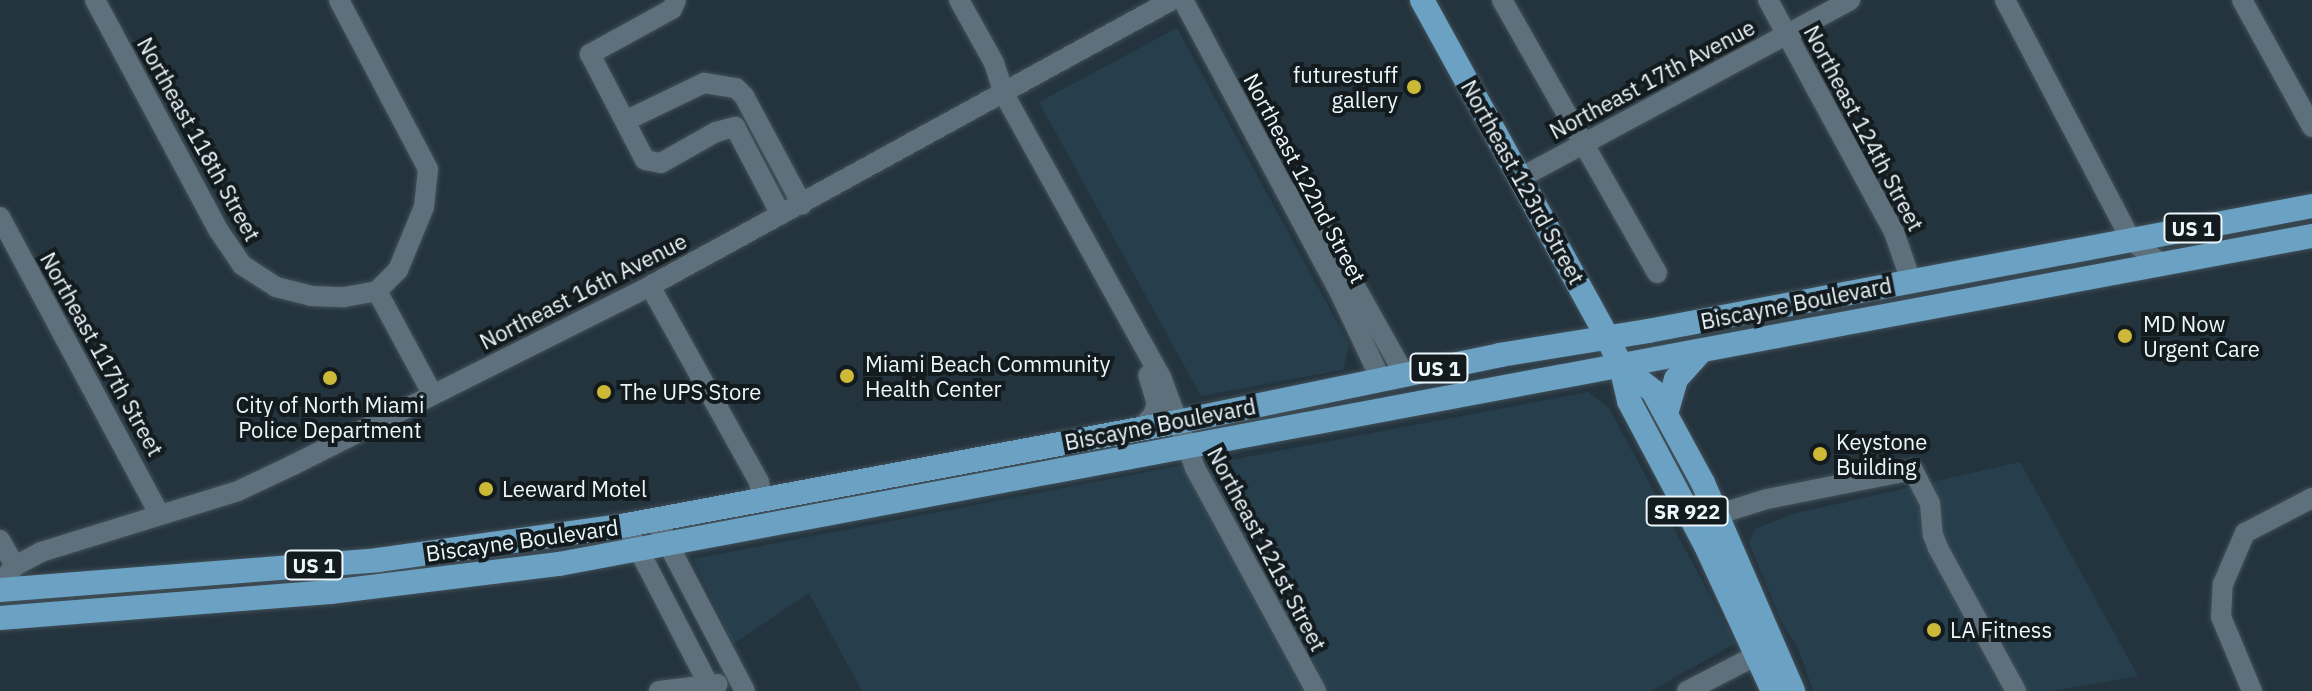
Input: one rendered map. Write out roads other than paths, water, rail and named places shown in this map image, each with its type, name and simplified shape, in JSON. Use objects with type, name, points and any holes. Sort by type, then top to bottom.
[{"type":"main road","name":"Northeast 123rd Street","points":[[1422,0],[1607,337],[1621,366],[1629,401],[1685,505],[1773,691]]},
{"type":"main road","name":"Biscayne Boulevard","points":[[0,590],[378,560],[627,525],[1177,422],[1405,375],[2312,206]]},
{"type":"main road","name":"Biscayne Boulevard","points":[[0,618],[345,590],[506,571],[667,545],[2312,236]]},
{"type":"main road","points":[[1666,414],[1676,379],[1701,351]]},
{"type":"main road","name":"Northeast 123rd Street","points":[[1621,366],[1653,391],[1666,414],[1722,522],[1793,691]]},
{"type":"main road","points":[[901,501],[922,480],[953,463]]},
{"type":"main road","points":[[1685,505],[1722,522]]},
{"type":"street","name":"Northeast 118th Street","points":[[95,0],[219,231],[242,265],[276,287],[311,296],[344,297],[377,291]]},
{"type":"street","points":[[339,0],[428,169],[424,207],[401,265],[377,291],[432,393]]},
{"type":"street","points":[[676,0],[672,9],[590,54],[645,160],[653,164],[735,127],[781,215]]},
{"type":"street","name":"Northeast 121st Street","points":[[959,0],[994,63],[1004,94],[1166,388],[1185,446],[1316,691]]},
{"type":"street","name":"Northeast 16th Avenue","points":[[0,583],[15,566],[41,552],[250,486],[650,286],[1172,0]]},
{"type":"street","name":"Northeast 122nd Street","points":[[1183,0],[1405,375]]},
{"type":"street","name":"Northeast 122nd Street","points":[[1198,0],[1289,181],[1381,380]]},
{"type":"street","points":[[1502,0],[1583,145],[1597,161],[1657,273]]},
{"type":"street","name":"Northeast 124th Street","points":[[1768,0],[1894,232],[1911,281]]},
{"type":"street","name":"Northeast 17th Avenue","points":[[1520,178],[1850,0]]},
{"type":"street","points":[[2005,0],[2131,240],[2162,264]]},
{"type":"street","points":[[2242,0],[2312,127]]},
{"type":"street","points":[[625,121],[704,83],[736,88],[744,96],[802,204]]},
{"type":"street","points":[[743,143],[763,132]]},
{"type":"street","name":"Northeast 117th Street","points":[[0,217],[159,514]]},
{"type":"street","points":[[650,286],[753,470],[762,500]]},
{"type":"street","name":"Northeast 121st Street","points":[[1140,341],[1142,363],[1157,404],[1153,415],[1141,428]]},
{"type":"street","points":[[1722,522],[1767,499],[1913,470],[1930,503],[1933,535],[1938,548],[2016,691]]},
{"type":"street","points":[[2252,691],[2221,617],[2223,584],[2245,533],[2312,498]]},
{"type":"street","points":[[655,519],[741,685],[659,691]]},
{"type":"street","points":[[627,525],[636,550],[711,688]]},
{"type":"street","points":[[0,540],[15,566]]},
{"type":"street","points":[[1687,691],[1757,655]]},
{"type":"place","name":"futurestuff gallery","points":[[1414,87]]},
{"type":"place","name":"MD Now Urgent Care","points":[[2125,336]]},
{"type":"place","name":"Miami Beach Community Health Center","points":[[847,376]]},
{"type":"place","name":"City of North Miami Police Department","points":[[330,378]]},
{"type":"place","name":"The UPS Store","points":[[604,392]]},
{"type":"place","name":"Keystone Building","points":[[1820,454]]},
{"type":"place","name":"Leeward Motel","points":[[486,489]]},
{"type":"place","name":"LA Fitness","points":[[1934,630]]}]
